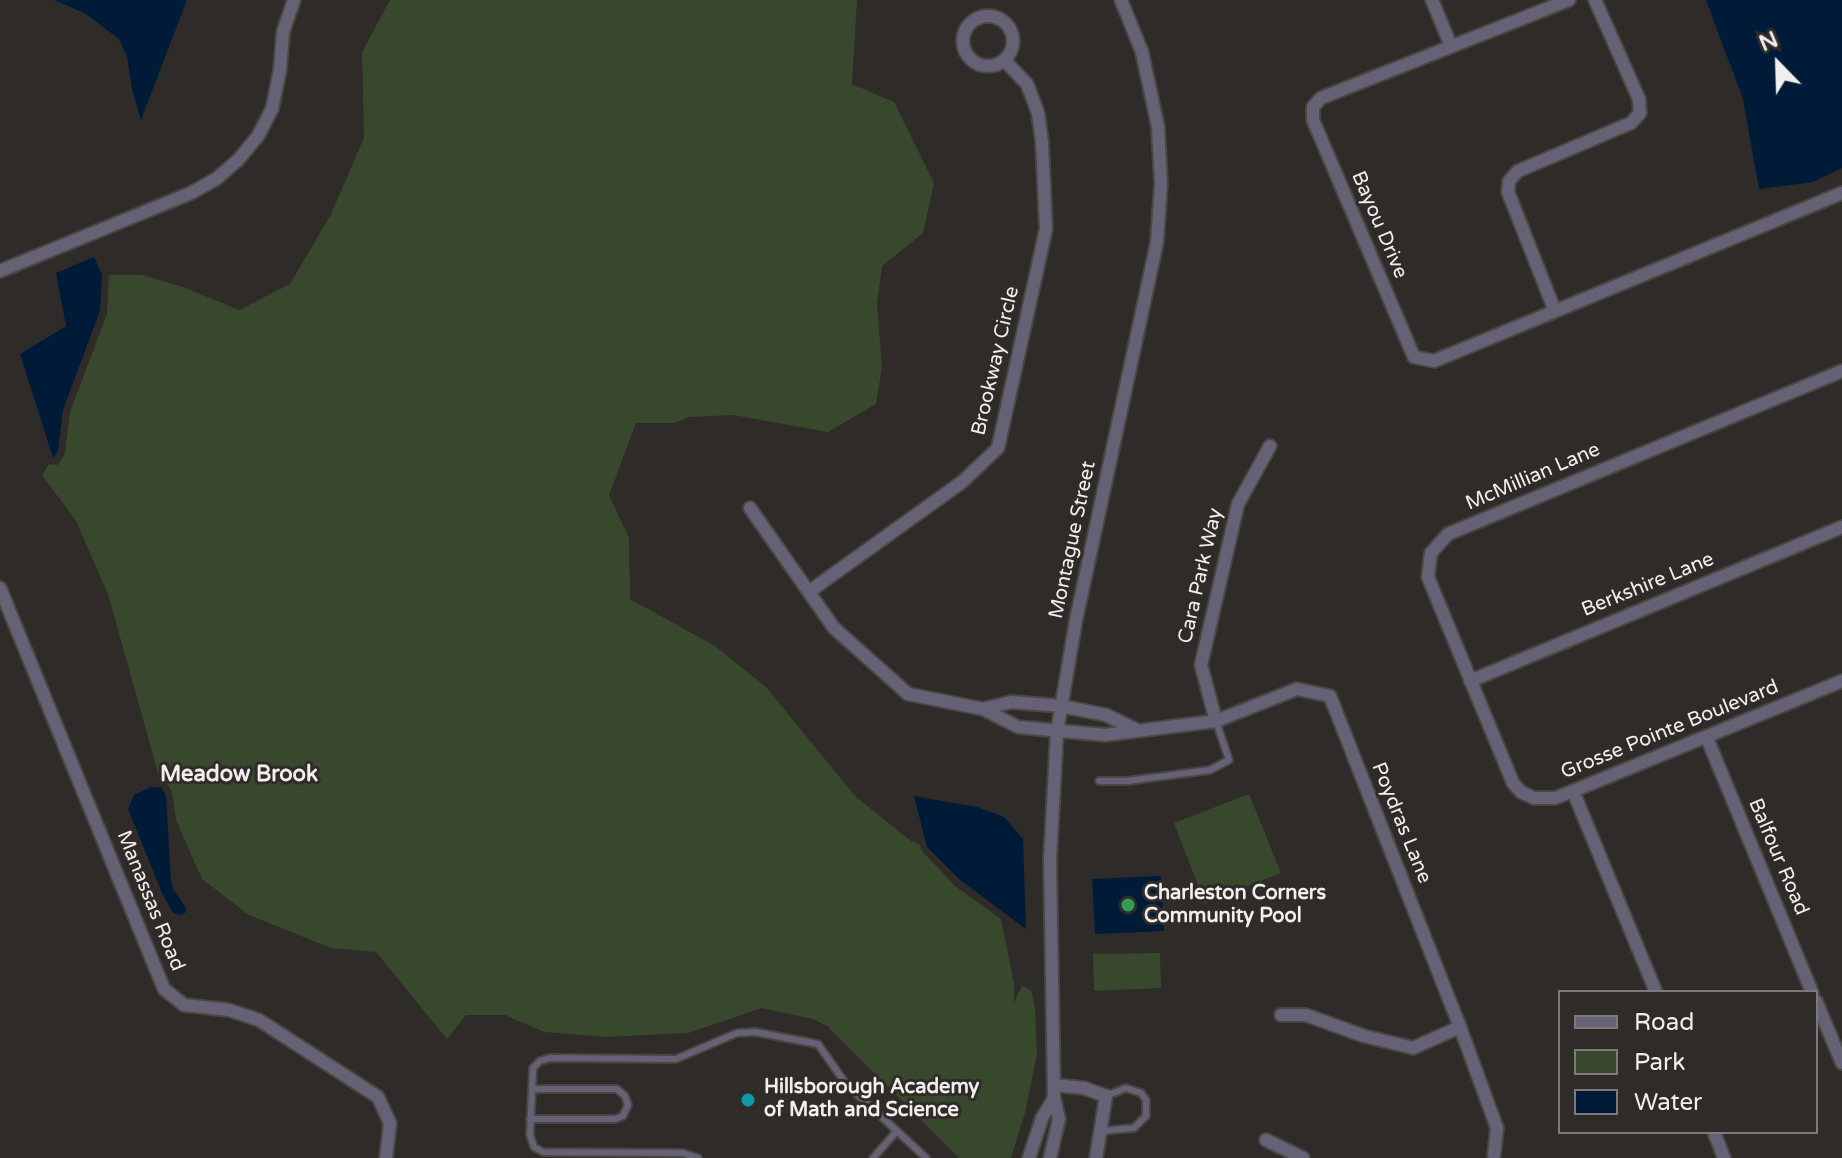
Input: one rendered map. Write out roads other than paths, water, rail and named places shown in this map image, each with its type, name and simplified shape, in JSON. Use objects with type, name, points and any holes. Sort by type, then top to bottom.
[{"type":"street","points":[[0,271],[191,193],[216,179],[238,160],[258,136],[272,109],[280,70],[283,32],[294,0]]},
{"type":"street","name":"Montague Street","points":[[1050,1158],[1059,1119],[1054,1092],[1050,859],[1057,732],[1076,620],[1157,242],[1161,184],[1158,127],[1142,52],[1121,0]]},
{"type":"street","points":[[1432,0],[1451,46]]},
{"type":"street","name":"Bayou Drive","points":[[1569,0],[1321,98],[1313,107],[1313,120],[1414,357],[1434,361],[1842,193]]},
{"type":"street","points":[[1555,311],[1508,192],[1509,181],[1518,171],[1631,123],[1640,113],[1639,99],[1595,0]]},
{"type":"street","points":[[991,17],[1007,25],[1013,44],[1004,60],[986,66],[970,57],[963,41],[966,30],[974,21],[991,17]]},
{"type":"street","name":"Brookway Circle","points":[[810,591],[962,482],[998,448],[1046,229],[1038,113],[1027,84],[1004,60]]},
{"type":"street","name":"McMillian Lane","points":[[1495,740],[1428,577],[1431,553],[1448,534],[1842,371]]},
{"type":"street","name":"Cara Park Way","points":[[1216,721],[1201,665],[1238,504],[1270,446]]},
{"type":"street","name":"Poydras Lane","points":[[750,508],[834,628],[908,694],[983,709],[1018,727],[1105,735],[1216,721],[1297,689],[1330,696],[1497,1128],[1494,1155]]},
{"type":"street","name":"Berkshire Lane","points":[[1470,681],[1842,527]]},
{"type":"street","name":"Manassas Road","points":[[0,588],[164,989],[184,1005],[229,1010],[259,1020],[378,1097],[390,1123],[386,1158]]},
{"type":"street","name":"Grosse Pointe Boulevard","points":[[1495,740],[1513,783],[1521,792],[1539,799],[1555,798],[1841,685]]},
{"type":"street","name":"Poydras Lane","points":[[983,709],[1011,702],[1061,706],[1106,715],[1135,729]]},
{"type":"street","name":"Balfour Road","points":[[1707,738],[1811,990]]},
{"type":"street","points":[[1573,791],[1655,990]]},
{"type":"street","points":[[1818,1006],[1842,1063]]},
{"type":"street","points":[[1281,1015],[1306,1015],[1364,1036],[1413,1048],[1460,1027]]},
{"type":"street","points":[[1054,1092],[1084,1088],[1106,1096],[1096,1158]]},
{"type":"street","name":"Montague Street","points":[[1029,1158],[1054,1092]]},
{"type":"street","points":[[1715,1134],[1724,1158]]},
{"type":"street","points":[[1266,1140],[1303,1158]]},
{"type":"lane","points":[[1099,781],[1127,781],[1210,770],[1229,760],[1216,721]]},
{"type":"lane","points":[[698,1158],[683,1153],[543,1152],[534,1147],[530,1135],[533,1068],[540,1061],[550,1058],[676,1059],[737,1033],[755,1032],[818,1044],[844,1081]]},
{"type":"lane","points":[[530,1119],[615,1119],[623,1116],[628,1105],[625,1096],[617,1089],[532,1089]]},
{"type":"lane","points":[[1101,1131],[1134,1128],[1146,1116],[1146,1100],[1134,1089],[1116,1090],[1106,1096]]},
{"type":"lane","points":[[856,1093],[926,1158]]},
{"type":"lane","points":[[873,1158],[896,1132]]},
{"type":"water","points":[[54,0],[187,0],[141,120],[127,57],[119,39],[86,14]]},
{"type":"water","points":[[1706,0],[1842,0],[1842,168],[1813,182],[1759,189],[1743,99]]},
{"type":"water","points":[[94,257],[102,275],[100,311],[63,410],[58,451],[53,458],[20,354],[66,326],[56,273]]},
{"type":"water","points":[[151,787],[162,788],[166,796],[171,880],[173,889],[186,908],[181,915],[173,913],[162,893],[128,809],[134,795]]},
{"type":"water","points":[[914,796],[977,807],[1004,817],[1023,839],[1026,929],[960,880],[927,847]]},
{"type":"water","name":"Charleston Corners Community Pool","points":[[1161,876],[1164,931],[1095,934],[1092,879]]},
{"type":"place","name":"Charleston Corners Community Pool","points":[[1128,905]]},
{"type":"place","name":"Hillsborough Academy of Math and Science","points":[[748,1100]]},
{"type":"district","name":"Meadow Brook","points":[[239,775]]}]
